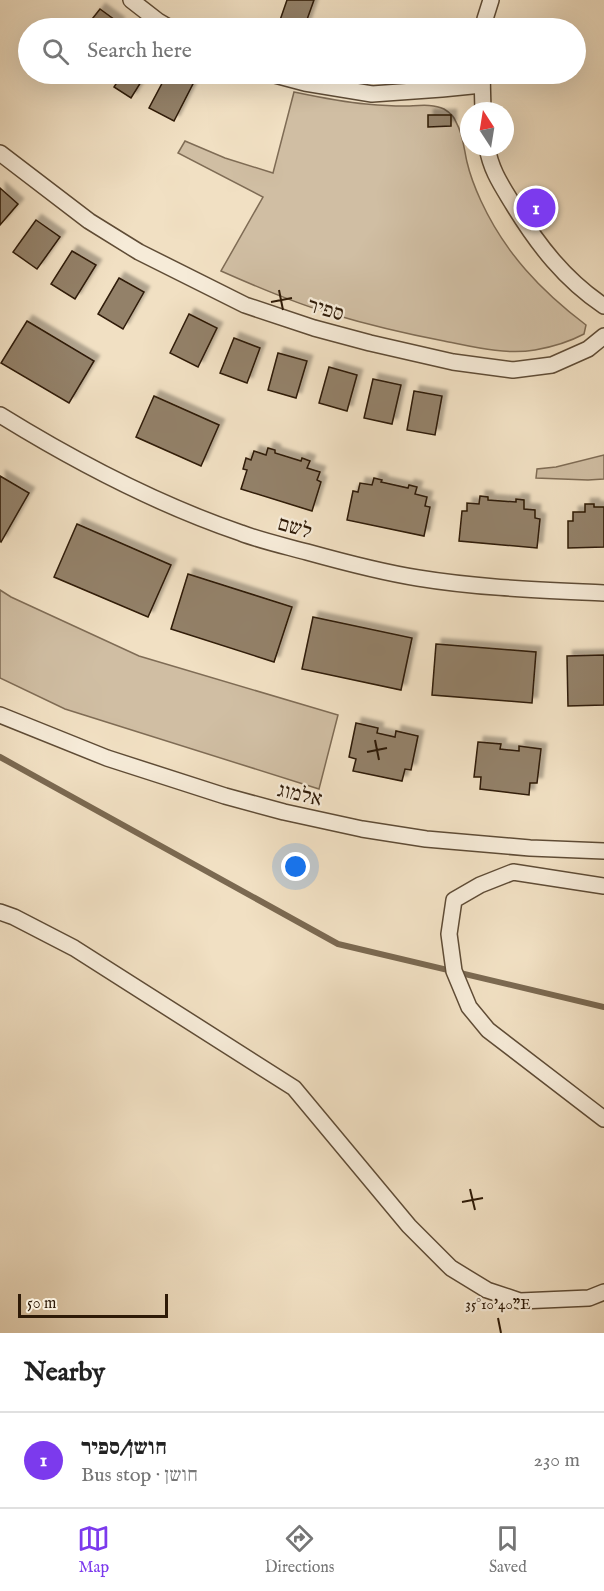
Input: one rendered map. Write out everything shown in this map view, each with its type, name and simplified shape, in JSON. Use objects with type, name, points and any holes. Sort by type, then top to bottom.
[{"type":"street","points":[[131,0],[154,18]]},
{"type":"street","points":[[485,18],[491,0]]},
{"type":"street","points":[[311,84],[372,94],[445,84]]},
{"type":"street","points":[[482,84],[483,102]]},
{"type":"street","name":"ספיר","points":[[0,153],[89,220],[139,252],[245,304],[314,328],[453,362],[513,370],[552,365],[588,349],[604,336]]},
{"type":"street","points":[[489,156],[494,173],[526,225],[553,262],[604,306]]},
{"type":"street","name":"לשם","points":[[0,415],[104,475],[158,501],[242,533],[336,560],[417,578],[488,587],[604,593]]},
{"type":"street","name":"אלמוג","points":[[0,715],[118,762],[257,805],[351,827],[485,845],[604,851]]},
{"type":"street","points":[[604,886],[513,872],[480,885],[454,900],[449,934],[454,970],[469,1006],[488,1030],[604,1119]]},
{"type":"street","points":[[0,912],[74,948],[294,1088],[409,1226],[451,1268],[488,1290],[520,1301],[589,1298],[604,1292]]},
{"type":"shaded area","points":[[294,92],[357,103],[394,106],[424,105],[444,109],[454,118],[460,131],[460,156],[466,156],[477,191],[501,238],[539,285],[586,325],[584,334],[560,344],[535,350],[512,352],[478,348],[332,314],[290,300],[221,271],[263,197],[178,153],[185,141],[225,158],[273,173]]},
{"type":"shaded area","points":[[604,455],[604,479],[536,478],[537,469],[556,467]]},
{"type":"shaded area","points":[[0,590],[139,656],[338,715],[319,789],[65,709],[0,678]]},
{"type":"building","points":[[287,0],[314,0],[308,18],[281,18]]},
{"type":"building","points":[[100,9],[112,18],[93,18]]},
{"type":"building","points":[[116,84],[140,84],[131,98],[114,87]]},
{"type":"building","points":[[162,84],[193,84],[174,121],[149,108]]},
{"type":"building","points":[[428,115],[451,115],[451,126],[428,127]]},
{"type":"building","points":[[0,188],[18,204],[0,225]]},
{"type":"building","points":[[36,220],[60,237],[37,269],[13,252]]},
{"type":"building","points":[[72,251],[96,265],[75,299],[51,284]]},
{"type":"building","points":[[119,278],[144,292],[123,329],[98,314]]},
{"type":"building","points":[[189,314],[217,328],[198,367],[170,353]]},
{"type":"building","points":[[27,321],[94,361],[69,403],[1,363]]},
{"type":"building","points":[[234,338],[260,348],[247,383],[220,373]]},
{"type":"building","points":[[278,353],[307,361],[296,398],[268,390]]},
{"type":"building","points":[[329,367],[357,375],[347,411],[319,403]]},
{"type":"building","points":[[373,379],[401,385],[392,424],[364,418]]},
{"type":"building","points":[[414,391],[442,396],[435,435],[407,430]]},
{"type":"building","points":[[154,396],[219,425],[201,466],[136,437]]},
{"type":"building","points":[[268,448],[275,450],[275,453],[301,461],[302,458],[310,461],[307,468],[320,472],[317,480],[321,482],[312,511],[241,489],[247,470],[243,469],[246,458],[251,460],[254,451],[266,455]]},
{"type":"building","points":[[0,476],[29,493],[1,542],[0,541]]},
{"type":"building","points":[[374,478],[382,480],[381,482],[408,488],[409,485],[417,487],[415,494],[427,497],[425,506],[430,507],[424,536],[347,520],[353,491],[358,492],[360,483],[372,485]]},
{"type":"building","points":[[480,496],[488,497],[488,500],[516,502],[516,499],[524,500],[524,509],[535,510],[535,518],[540,519],[537,548],[459,541],[462,511],[467,511],[467,503],[479,504]]},
{"type":"building","points":[[585,504],[604,507],[604,547],[568,548],[568,521],[573,521],[573,512],[585,512]]},
{"type":"building","points":[[77,524],[171,565],[148,617],[54,577]]},
{"type":"building","points":[[188,574],[292,607],[274,662],[171,629]]},
{"type":"building","points":[[313,617],[412,638],[401,690],[302,669]]},
{"type":"building","points":[[436,644],[536,652],[532,703],[432,695]]},
{"type":"building","points":[[604,655],[604,705],[568,706],[567,656]]},
{"type":"building","points":[[356,723],[378,728],[377,733],[395,737],[396,731],[418,736],[411,770],[405,769],[402,781],[353,771],[356,759],[349,757]]},
{"type":"building","points":[[478,742],[501,744],[500,749],[519,751],[519,746],[541,749],[537,783],[530,783],[529,795],[480,789],[481,777],[474,777]]},
{"type":"waterway","points":[[0,757],[338,944],[604,1007]]},
{"type":"place","name":"חושן/ספיר","points":[[536,208]]}]
